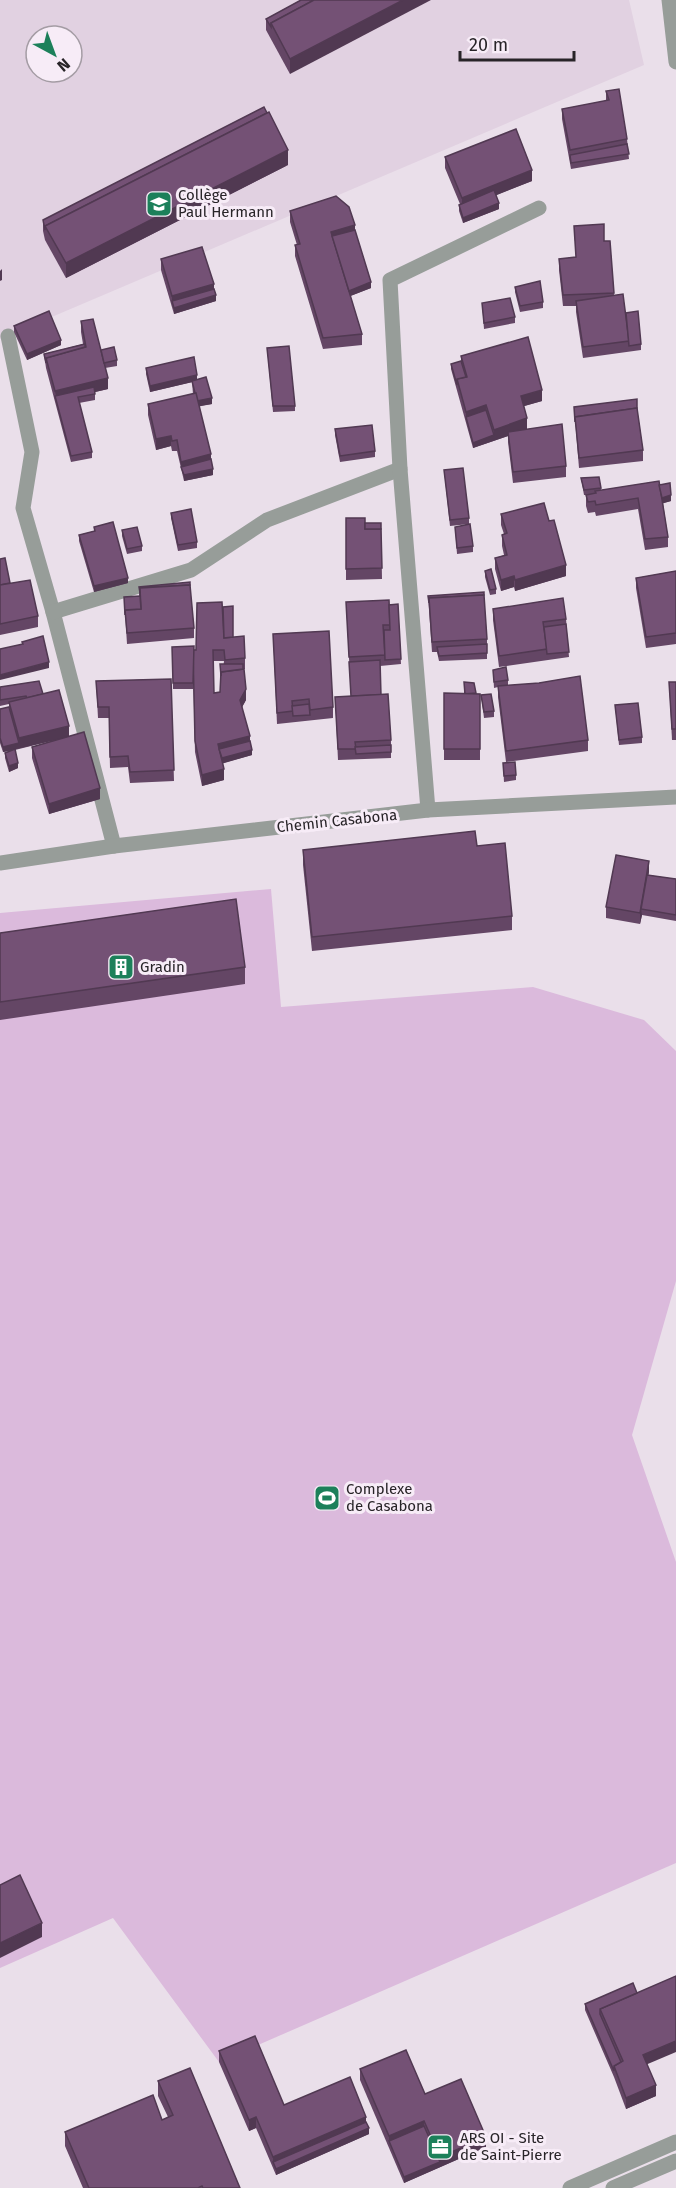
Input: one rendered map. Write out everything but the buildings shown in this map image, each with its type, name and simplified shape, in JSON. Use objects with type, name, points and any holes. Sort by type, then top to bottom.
[{"type":"street","points":[[669,0],[676,62]]},
{"type":"street","points":[[428,810],[400,470],[390,280],[539,208]]},
{"type":"street","points":[[8,336],[32,452],[23,508],[53,612],[114,846]]},
{"type":"street","points":[[53,612],[191,570],[267,520],[400,470]]},
{"type":"street","name":"Chemin Casabona","points":[[0,863],[114,846],[428,810],[676,797]]},
{"type":"street","points":[[570,2188],[676,2142]]},
{"type":"street","points":[[613,2188],[676,2161]]},
{"type":"shaded area","name":"Collège Paul Hermann","points":[[0,0],[629,0],[644,65],[0,339]]},
{"type":"shaded area","name":"Complexe de Casabona","points":[[271,889],[281,1007],[533,987],[644,1020],[676,1051],[676,1281],[632,1435],[676,1562],[676,1863],[219,2062],[113,1918],[0,1968],[0,913]]},
{"type":"place","name":"Collège Paul Hermann","points":[[159,204]]},
{"type":"place","name":"Gradin","points":[[121,967]]},
{"type":"place","name":"Complexe de Casabona","points":[[327,1498]]},
{"type":"place","name":"ARS OI - Site de Saint-Pierre","points":[[440,2147]]}]
